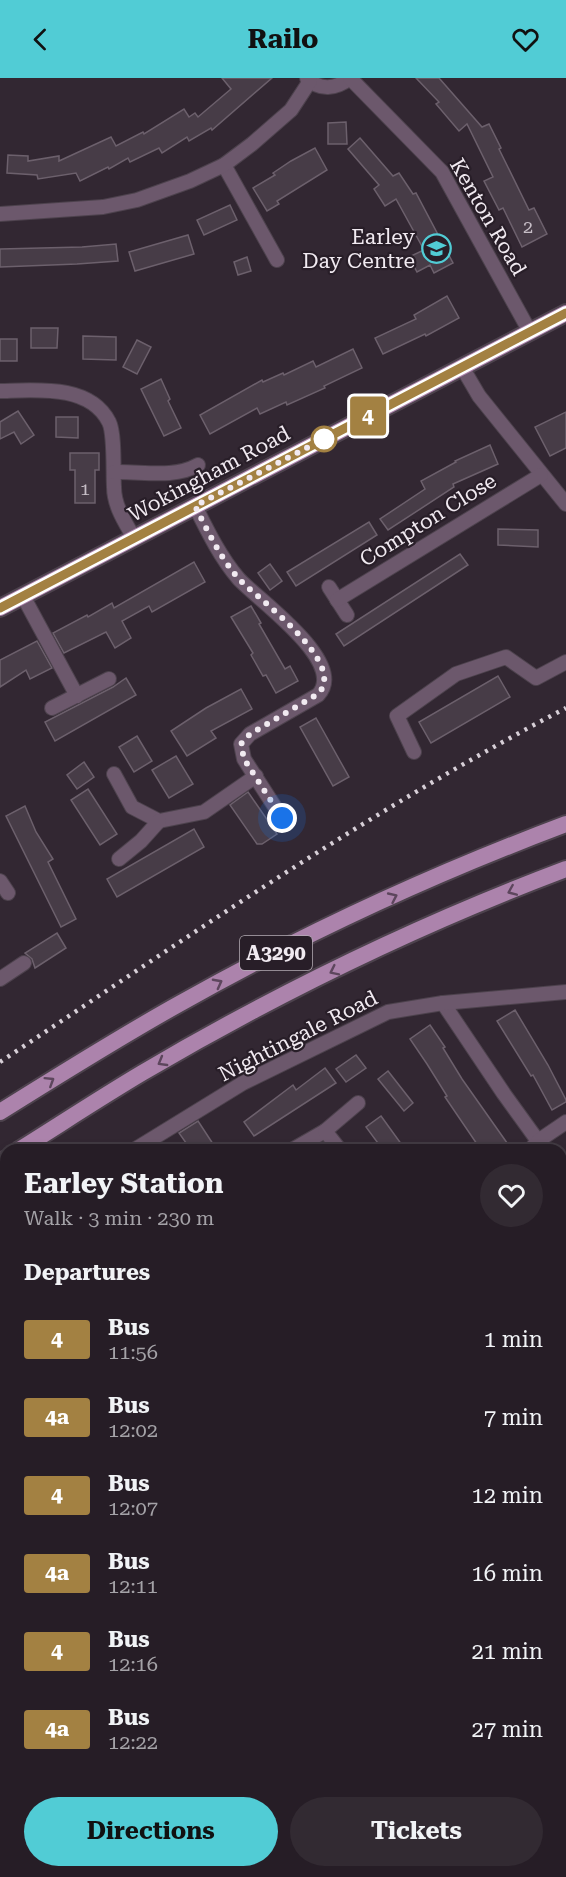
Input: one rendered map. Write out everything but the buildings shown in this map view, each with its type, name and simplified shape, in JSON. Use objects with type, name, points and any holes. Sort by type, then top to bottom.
[{"type":"main road","name":"Wokingham Road","points":[[0,608],[566,313]]},
{"type":"main road","name":"A3290","points":[[0,1112],[91,1054],[248,967],[445,873],[566,824]]},
{"type":"main road","name":"A3290","points":[[29,1144],[140,1074],[294,990],[412,934],[566,868]]},
{"type":"street","name":"Kenton Road","points":[[308,80],[326,87],[335,87],[350,78],[442,172],[530,332]]},
{"type":"street","points":[[0,214],[103,207],[137,200],[224,165],[291,110],[308,80]]},
{"type":"street","points":[[224,165],[277,260]]},
{"type":"street","points":[[462,367],[479,396],[566,504]]},
{"type":"street","points":[[0,391],[69,393],[94,404],[110,423],[114,489],[119,510],[134,538]]},
{"type":"street","points":[[114,472],[167,474],[188,471],[198,465]]},
{"type":"street","name":"Compton Close","points":[[337,600],[541,475]]},
{"type":"street","points":[[195,506],[219,551],[238,578],[293,627],[308,645],[320,666],[323,685],[318,694],[250,734],[241,744],[244,759],[282,818]]},
{"type":"street","points":[[329,587],[347,615]]},
{"type":"street","points":[[23,596],[77,696]]},
{"type":"street","points":[[414,752],[397,716],[456,674],[506,657],[536,678],[566,662]]},
{"type":"street","points":[[52,708],[109,679]]},
{"type":"street","points":[[114,774],[132,807],[159,821]]},
{"type":"street","points":[[118,859],[141,842],[159,821],[204,812],[256,776]]},
{"type":"street","points":[[0,880],[8,893]]},
{"type":"street","points":[[0,979],[24,963]]},
{"type":"street","name":"Nightingale Road","points":[[144,1144],[243,1083],[388,1012],[443,1003],[566,992]]},
{"type":"street","points":[[443,1003],[504,1094],[533,1144]]},
{"type":"street","points":[[302,1144],[325,1131],[358,1103]]},
{"type":"street","points":[[537,1144],[566,1122]]},
{"type":"street","points":[[325,1131],[335,1144]]},
{"type":"railway","points":[[0,1062],[208,923],[349,833],[420,789],[566,708]]},
{"type":"bus line","name":"4","points":[[0,608],[566,313]]},
{"type":"place","name":"Earley Day Centre","points":[[436,249]]},
{"type":"route","points":[[282,818],[244,759],[240,748],[244,738],[310,700],[322,690],[323,679],[320,666],[308,645],[293,627],[238,578],[219,551],[195,506],[324,439]]}]
